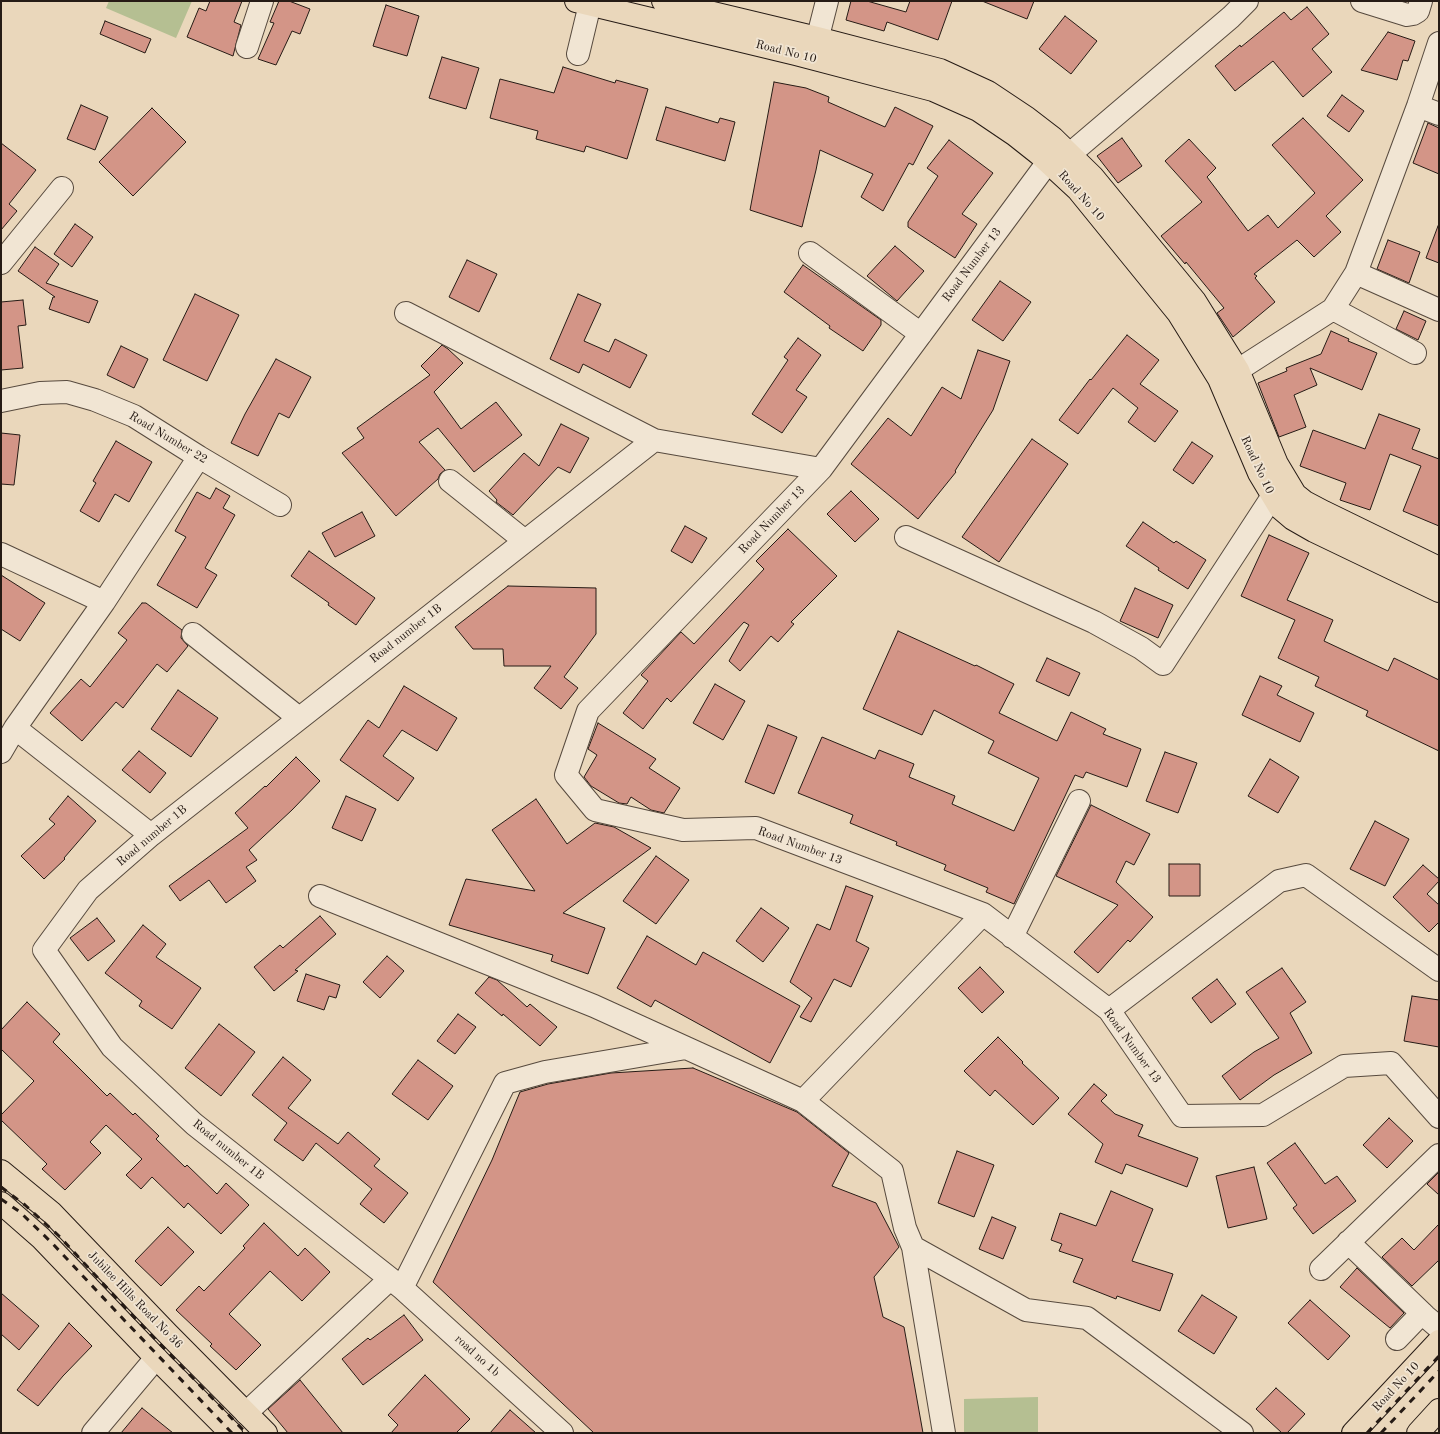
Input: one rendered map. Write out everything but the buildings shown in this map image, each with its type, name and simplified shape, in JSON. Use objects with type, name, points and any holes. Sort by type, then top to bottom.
[{"type":"main road","name":"Road No 10","points":[[663,1],[815,48],[932,90],[978,110],[1015,135],[1048,162],[1078,190],[1178,313],[1219,379],[1258,473],[1280,508],[1293,519],[1314,530],[1439,591]]},
{"type":"main road","name":"Road No 10","points":[[582,3],[815,48],[940,70],[988,92],[1027,118],[1070,154],[1093,177],[1195,301],[1238,370],[1277,464],[1295,494],[1305,502],[1324,512],[1439,568]]},
{"type":"main road","name":"Jubilee Hills Road No 36","points":[[1,1171],[52,1213],[266,1433]]},
{"type":"main road","name":"Jubilee Hills Road No 36","points":[[1,1203],[41,1238],[156,1358],[231,1433]]},
{"type":"main road","points":[[68,1266],[86,1249]]},
{"type":"main road","name":"Road No 10","points":[[1354,1433],[1439,1341]]},
{"type":"main road","points":[[1418,1433],[1439,1410]]},
{"type":"street","points":[[247,47],[262,1]]},
{"type":"street","points":[[815,48],[827,1]]},
{"type":"street","points":[[1070,154],[1225,22],[1247,1]]},
{"type":"street","points":[[1362,1],[1407,15],[1418,11],[1421,1]]},
{"type":"street","points":[[578,54],[582,3]]},
{"type":"street","points":[[1238,370],[1333,309],[1356,273],[1418,106],[1439,43]]},
{"type":"street","points":[[1418,106],[1439,114]]},
{"type":"street","name":"Road Number 13","points":[[1048,162],[821,469],[588,711],[566,775],[595,810],[684,830],[756,828],[982,914],[1108,1010],[1182,1116],[1263,1115],[1344,1066],[1391,1063],[1439,1117]]},
{"type":"street","points":[[1,263],[62,188]]},
{"type":"street","points":[[810,253],[920,334]]},
{"type":"street","points":[[1356,273],[1439,310]]},
{"type":"street","points":[[1333,309],[1415,353]]},
{"type":"street","points":[[406,313],[654,440],[821,469]]},
{"type":"street","name":"Road Number 22","points":[[1,401],[40,393],[67,392],[96,400],[134,416],[280,505]]},
{"type":"street","name":"Road number 1B","points":[[396,1283],[194,1124],[112,1047],[44,950],[88,890],[151,835],[654,440]]},
{"type":"street","points":[[1,752],[15,728],[104,602],[199,457]]},
{"type":"street","points":[[450,481],[525,541]]},
{"type":"street","points":[[906,537],[1094,622],[1141,648],[1163,664],[1272,497]]},
{"type":"street","points":[[1,554],[104,602]]},
{"type":"street","points":[[193,634],[299,718]]},
{"type":"street","points":[[15,728],[151,835]]},
{"type":"street","points":[[1012,937],[1079,802]]},
{"type":"street","points":[[1108,1010],[1279,881],[1306,875],[1439,970]]},
{"type":"street","points":[[320,896],[594,1006],[804,1101],[892,1171],[905,1228],[913,1247],[944,1433]]},
{"type":"street","points":[[804,1101],[982,914]]},
{"type":"street","points":[[246,1413],[396,1283],[505,1084],[545,1072],[686,1048]]},
{"type":"street","points":[[1321,1268],[1439,1155]]},
{"type":"street","points":[[1348,1242],[1439,1328]]},
{"type":"street","points":[[913,1247],[1026,1310],[1087,1318],[1242,1433]]},
{"type":"street","name":"road no 1b","points":[[396,1283],[562,1433]]},
{"type":"street","points":[[1398,1339],[1422,1313]]},
{"type":"street","points":[[93,1433],[156,1358]]},
{"type":"green space","points":[[109,1],[192,1],[176,38],[106,8]]},
{"type":"green space","points":[[1038,1397],[1038,1433],[964,1433],[964,1399]]},
{"type":"railway","points":[[1,1187],[25,1205],[59,1236],[133,1316],[246,1433]]},
{"type":"railway","points":[[1,1199],[20,1212],[52,1243],[232,1433]]},
{"type":"railway","points":[[1367,1433],[1439,1356]]},
{"type":"railway","points":[[1381,1433],[1439,1371]]}]
